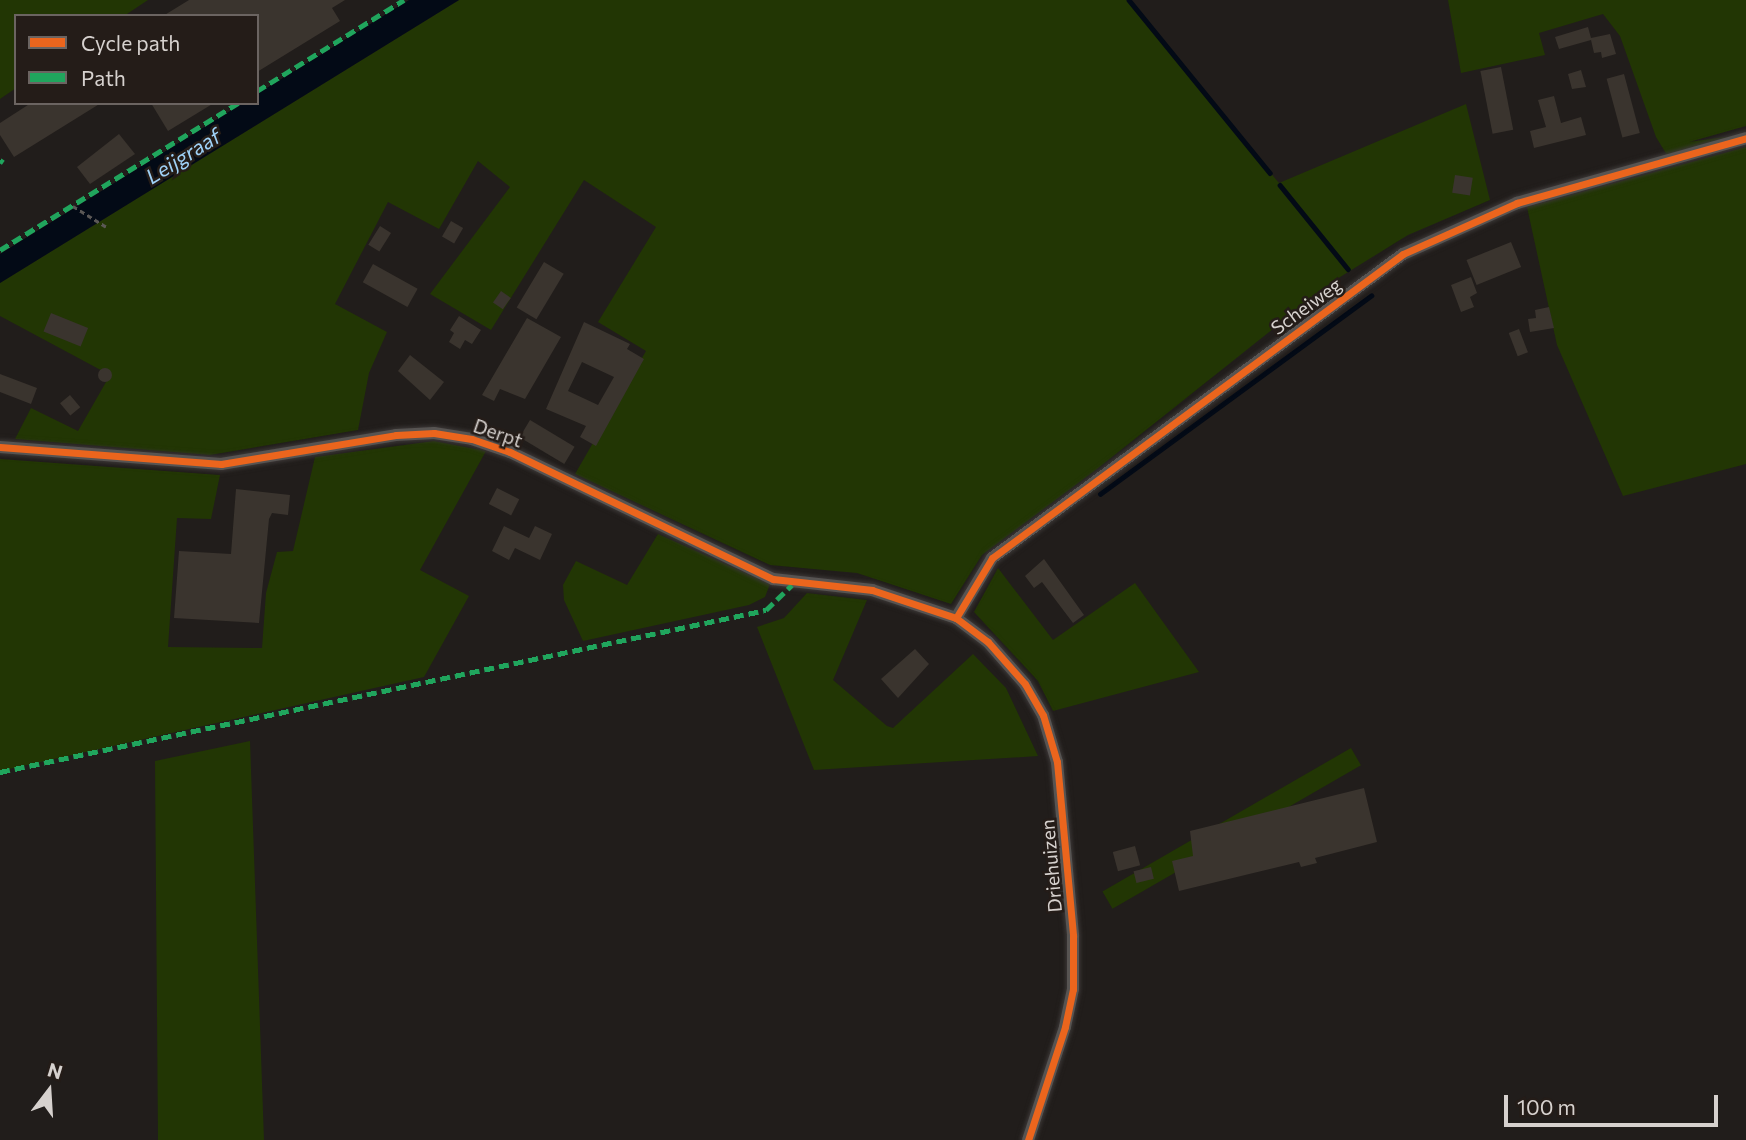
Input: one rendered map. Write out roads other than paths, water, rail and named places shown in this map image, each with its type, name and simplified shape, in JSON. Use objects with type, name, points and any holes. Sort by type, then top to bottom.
[{"type":"street","name":"Scheiweg","points":[[956,618],[992,558],[1403,254],[1517,203],[1746,138]]},
{"type":"street","name":"Derpt","points":[[0,447],[221,464],[396,435],[434,433],[471,439],[510,452],[774,579],[872,590],[956,618]]},
{"type":"street","name":"Driehuizen","points":[[956,618],[988,642],[1025,684],[1042,715],[1057,762],[1073,936],[1073,989],[1065,1027],[1027,1140]]},
{"type":"water","name":"Leijgraaf","points":[[409,0],[459,0],[0,283],[0,254],[240,105],[259,105],[259,93]]},
{"type":"waterway","points":[[1129,0],[1270,173]]},
{"type":"waterway","points":[[1280,185],[1348,269]]},
{"type":"waterway","points":[[1100,494],[1371,296]]}]
